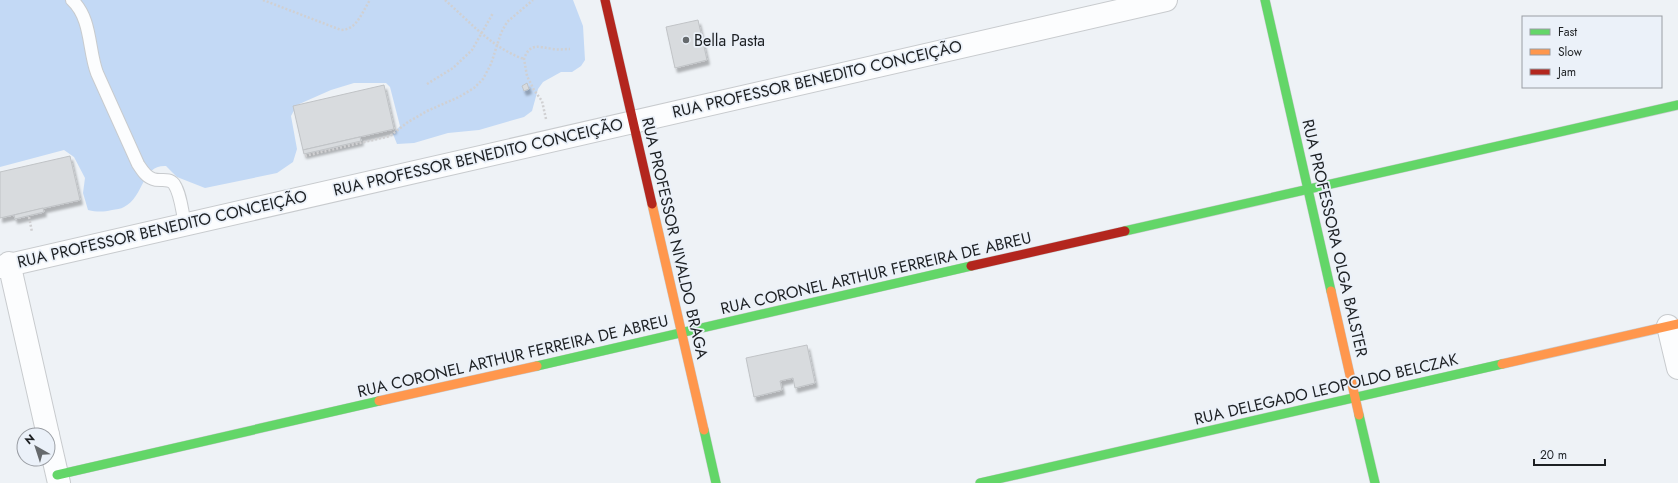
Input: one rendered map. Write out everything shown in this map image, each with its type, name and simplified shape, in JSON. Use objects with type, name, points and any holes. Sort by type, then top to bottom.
[{"type":"street","name":"RUA PROFESSOR NIVALDO BRAGA","points":[[606,0],[716,483]]},
{"type":"street","name":"RUA PROFESSOR BENEDITO CONCEIÇÃO","points":[[5,265],[1166,0]]},
{"type":"street","name":"RUA PROFESSORA OLGA BALSTER","points":[[1265,0],[1374,483]]},
{"type":"street","name":"RUA CORONEL ARTHUR FERREIRA DE ABREU","points":[[58,479],[682,333],[1678,105]]},
{"type":"street","points":[[5,265],[46,427]]},
{"type":"street","name":"RUA DELEGADO LEOPOLDO BELCZAK","points":[[980,483],[1673,325]]},
{"type":"street","points":[[1673,325],[1678,368]]},
{"type":"street","points":[[55,467],[58,479]]},
{"type":"lane","points":[[72,0],[76,4],[87,24],[92,60],[138,164],[144,174],[154,179],[166,180],[173,184],[178,192],[185,224]]},
{"type":"path","points":[[263,0],[341,30],[348,30],[355,25],[370,0]]},
{"type":"path","points":[[446,0],[497,46],[510,54],[524,59]]},
{"type":"path","points":[[305,156],[390,136],[408,122],[427,111],[460,97],[474,88],[483,78],[491,64],[501,33],[507,22],[533,0]]},
{"type":"path","points":[[427,84],[453,68],[472,50],[493,13]]},
{"type":"path","points":[[546,119],[542,101],[534,90],[527,76],[524,59],[530,48],[537,46],[555,50],[570,49]]},
{"type":"path","points":[[29,217],[32,232]]},
{"type":"shaded area","points":[[0,0],[573,0],[583,26],[585,60],[581,66],[572,72],[561,72],[543,82],[538,89],[532,111],[524,117],[479,130],[448,133],[414,143],[397,144],[393,134],[400,126],[390,87],[386,83],[354,83],[331,90],[297,105],[291,116],[297,149],[293,162],[277,173],[205,188],[177,177],[166,166],[158,167],[152,170],[147,176],[131,202],[120,209],[100,212],[88,210],[83,193],[85,178],[74,157],[64,150],[0,167]]},
{"type":"building","name":"Bella Pasta","points":[[698,20],[707,60],[675,68],[666,27]]},
{"type":"building","points":[[527,83],[529,89],[524,91],[522,86]]},
{"type":"building","points":[[384,85],[394,129],[303,150],[293,106]]},
{"type":"building","points":[[360,137],[361,141],[304,154],[303,150]]},
{"type":"building","points":[[70,156],[80,200],[0,218],[0,172]]},
{"type":"building","points":[[43,208],[44,212],[15,219],[14,215]]},
{"type":"building","points":[[807,345],[815,383],[795,388],[793,378],[780,381],[782,390],[754,397],[746,358]]},
{"type":"traffic: fast","points":[[1265,0],[1331,291]]},
{"type":"traffic: fast","points":[[1125,231],[1678,105]]},
{"type":"traffic: fast","points":[[537,366],[971,266]]},
{"type":"traffic: fast","points":[[980,483],[1502,364]]},
{"type":"traffic: fast","points":[[57,475],[379,401]]},
{"type":"traffic: fast","points":[[1359,415],[1375,483]]},
{"type":"traffic: fast","points":[[704,430],[716,483]]},
{"type":"traffic: slow","points":[[652,204],[704,430]]},
{"type":"traffic: slow","points":[[1331,291],[1359,415]]},
{"type":"traffic: slow","points":[[1502,364],[1678,324]]},
{"type":"traffic: slow","points":[[379,401],[537,366]]},
{"type":"traffic: jam","points":[[605,0],[652,204]]},
{"type":"traffic: jam","points":[[971,266],[1125,231]]},
{"type":"place","name":"Bella Pasta","points":[[686,40]]}]
